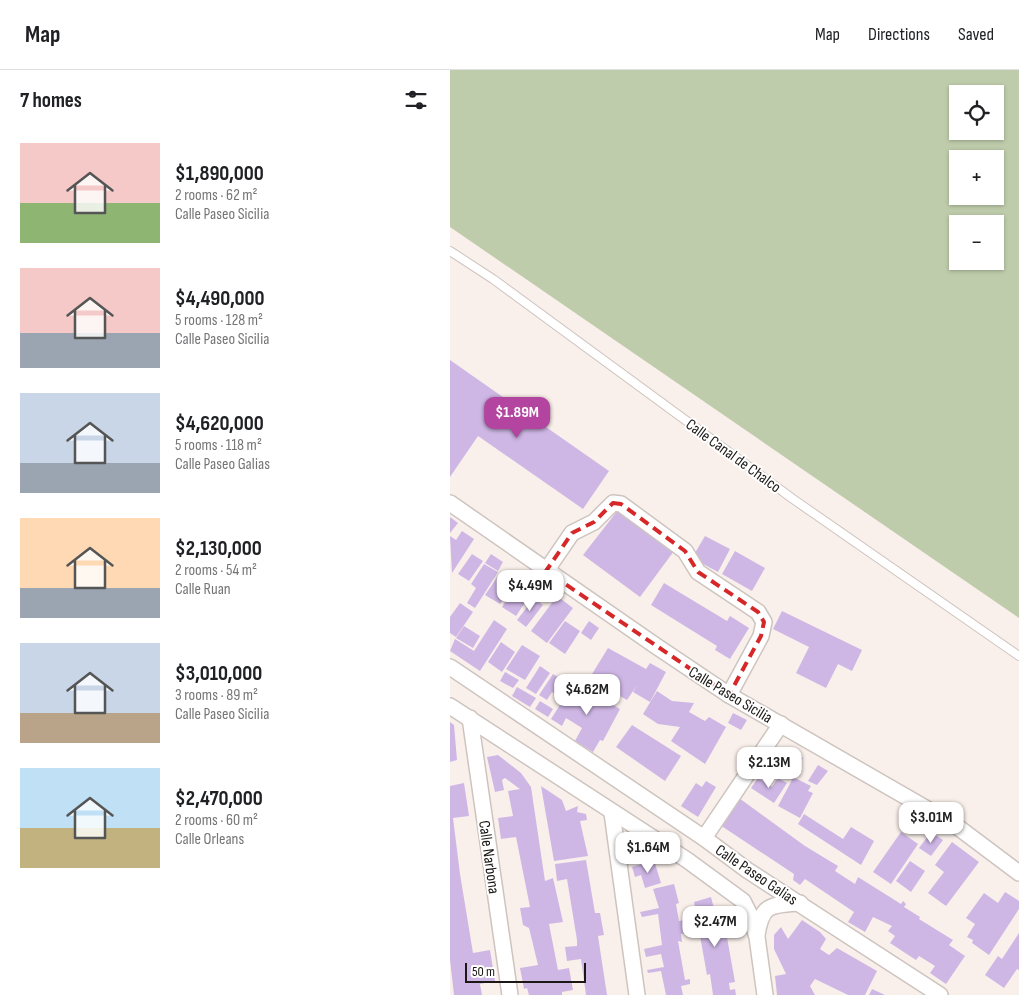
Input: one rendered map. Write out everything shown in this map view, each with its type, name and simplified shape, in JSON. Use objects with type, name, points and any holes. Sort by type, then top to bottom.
[{"type":"street","name":"Calle Paseo Sicilia","points":[[450,503],[546,571],[730,695],[955,825],[1019,873]]},
{"type":"street","points":[[546,571],[572,533],[594,522],[613,503],[621,504],[686,551],[698,572],[758,612],[764,622],[761,636],[730,695]]},
{"type":"street","name":"Calle Paseo Galias","points":[[450,667],[704,838],[747,870],[940,995]]},
{"type":"street","name":"Calle Paseo Galias","points":[[450,706],[687,860],[743,901],[757,937]]},
{"type":"street","name":"Calle Narbona","points":[[470,718],[510,995]]},
{"type":"street","points":[[704,838],[781,724]]},
{"type":"street","points":[[612,813],[637,995]]},
{"type":"street","points":[[732,893],[747,870]]},
{"type":"street","points":[[765,995],[757,937],[760,918],[764,910],[778,904],[800,903]]},
{"type":"lane","name":"Calle Canal de Chalco","points":[[450,251],[501,284],[793,499],[1019,656]]},
{"type":"highlighted area","points":[[613,503],[621,504],[685,551],[698,572],[758,612],[764,622],[761,636],[729,695],[546,571],[572,533],[594,522]]},
{"type":"green space","points":[[450,70],[1019,70],[1019,618],[450,227]]},
{"type":"building","points":[[450,360],[609,471],[583,509],[478,436],[450,477]]},
{"type":"building","points":[[618,510],[674,551],[640,597],[583,555]]},
{"type":"building","points":[[450,517],[458,523],[450,533]]},
{"type":"building","points":[[462,531],[474,539],[452,573],[450,536],[456,540]]},
{"type":"building","points":[[705,536],[730,549],[718,572],[692,558]]},
{"type":"building","points":[[735,551],[765,568],[752,591],[722,574]]},
{"type":"building","points":[[472,554],[483,561],[469,581],[458,574]]},
{"type":"building","points":[[491,554],[503,562],[498,571],[485,563]]},
{"type":"building","points":[[484,564],[498,572],[475,608],[467,603],[476,588],[471,584]]},
{"type":"building","points":[[519,572],[540,585],[532,597],[511,584]]},
{"type":"building","points":[[498,576],[513,586],[500,604],[485,595]]},
{"type":"building","points":[[664,583],[727,621],[730,616],[749,628],[730,659],[715,650],[717,646],[651,605]]},
{"type":"building","points":[[514,588],[528,598],[516,616],[502,607]]},
{"type":"building","points":[[557,596],[573,608],[547,643],[531,631]]},
{"type":"building","points":[[534,598],[543,605],[526,627],[517,620]]},
{"type":"building","points":[[460,603],[473,612],[456,637],[450,633],[450,617]]},
{"type":"building","points":[[782,611],[862,650],[852,671],[838,664],[826,688],[796,673],[809,647],[773,629]]},
{"type":"building","points":[[494,620],[507,629],[480,671],[450,651],[455,639],[474,651]]},
{"type":"building","points":[[565,621],[580,631],[565,654],[549,643]]},
{"type":"building","points":[[589,621],[599,628],[591,640],[581,633]]},
{"type":"building","points":[[464,626],[480,636],[473,648],[456,638]]},
{"type":"building","points":[[501,642],[515,652],[502,672],[488,662]]},
{"type":"building","points":[[522,645],[540,656],[525,680],[506,669]]},
{"type":"building","points":[[608,648],[646,669],[650,663],[666,672],[650,702],[633,692],[637,685],[627,700],[589,679]]},
{"type":"building","points":[[540,666],[550,673],[536,694],[526,688]]},
{"type":"building","points":[[505,672],[519,680],[513,688],[500,681]]},
{"type":"building","points":[[553,674],[566,682],[557,695],[552,692],[547,700],[539,695]]},
{"type":"building","points":[[586,685],[599,693],[594,701],[598,704],[601,698],[620,709],[603,741],[600,740],[593,752],[575,741],[582,728],[566,718],[562,726],[551,719],[570,689],[580,695]]},
{"type":"building","points":[[517,687],[536,698],[530,707],[512,696]]},
{"type":"building","points":[[657,691],[672,701],[694,703],[689,712],[705,721],[709,717],[726,727],[705,764],[671,741],[680,727],[658,724],[643,714]]},
{"type":"building","points":[[540,701],[553,709],[548,717],[535,709]]},
{"type":"building","points":[[733,713],[747,720],[741,730],[728,723]]},
{"type":"building","points":[[450,722],[454,725],[457,760],[450,762]]},
{"type":"building","points":[[632,725],[681,756],[665,781],[616,747]]},
{"type":"building","points":[[794,752],[803,758],[793,777],[811,786],[808,791],[813,793],[800,818],[778,806],[792,780],[771,768],[779,754],[790,760]]},
{"type":"building","points":[[498,755],[521,773],[531,787],[545,881],[553,878],[563,922],[549,924],[558,970],[569,968],[573,990],[562,992],[562,995],[529,995],[527,988],[524,989],[520,968],[538,965],[529,928],[523,925],[520,908],[530,907],[516,837],[501,839],[498,818],[513,816],[508,791],[520,789],[505,778],[502,780],[504,790],[495,792],[487,757]]},
{"type":"building","points":[[818,765],[828,771],[817,785],[808,781]]},
{"type":"building","points":[[758,778],[772,787],[778,778],[787,783],[774,803],[751,788]]},
{"type":"building","points":[[706,781],[716,787],[698,817],[681,806],[696,783],[702,787]]},
{"type":"building","points":[[464,783],[469,816],[453,818],[460,874],[473,953],[490,950],[495,981],[480,984],[482,995],[454,995],[450,960],[450,786]]},
{"type":"building","points":[[541,786],[562,800],[566,811],[578,806],[577,812],[586,814],[587,820],[580,821],[588,856],[554,861]]},
{"type":"building","points":[[739,798],[805,846],[838,866],[835,871],[855,884],[858,877],[901,904],[903,901],[906,904],[904,907],[920,917],[919,919],[953,940],[949,945],[965,956],[946,984],[930,973],[935,966],[919,956],[916,960],[890,943],[895,936],[888,931],[892,926],[873,917],[865,932],[848,922],[854,912],[805,879],[800,885],[793,880],[794,874],[720,825]]},
{"type":"building","points":[[804,814],[843,839],[851,827],[874,841],[861,865],[798,824]]},
{"type":"building","points":[[901,832],[918,844],[891,884],[873,872]]},
{"type":"building","points":[[931,832],[943,840],[931,856],[919,848]]},
{"type":"building","points":[[952,842],[979,862],[946,906],[928,893],[944,872],[935,865]]},
{"type":"building","points":[[586,860],[595,913],[600,913],[604,935],[598,936],[607,995],[586,995],[581,959],[567,961],[565,947],[577,946],[577,940],[567,879],[557,881],[555,864]]},
{"type":"building","points":[[654,860],[661,883],[645,888],[641,875],[635,877],[632,867]]},
{"type":"building","points":[[910,861],[925,871],[911,892],[896,881]]},
{"type":"building","points":[[674,884],[679,903],[676,904],[679,921],[689,919],[692,932],[681,934],[682,942],[678,941],[685,980],[690,979],[690,984],[681,986],[683,995],[666,995],[661,971],[648,973],[647,970],[664,967],[661,954],[646,957],[644,949],[662,945],[658,914],[642,917],[640,912],[659,908],[653,889]]},
{"type":"building","points":[[1005,892],[1019,901],[1019,909],[989,955],[967,937],[975,924],[966,918],[984,893],[998,903]]},
{"type":"building","points":[[711,897],[716,916],[723,915],[735,982],[729,983],[730,990],[735,989],[736,995],[713,995],[710,974],[707,975],[694,902]]},
{"type":"building","points":[[802,920],[820,932],[826,939],[820,949],[829,955],[837,948],[877,971],[865,995],[848,995],[815,979],[810,986],[815,995],[777,995],[775,976],[786,974],[774,949],[774,935],[781,927],[788,939]]},
{"type":"building","points":[[1019,933],[1019,970],[1017,969],[1004,988],[985,975],[998,956],[1002,959]]},
{"type":"building","points":[[872,989],[885,995],[869,995]]}]
